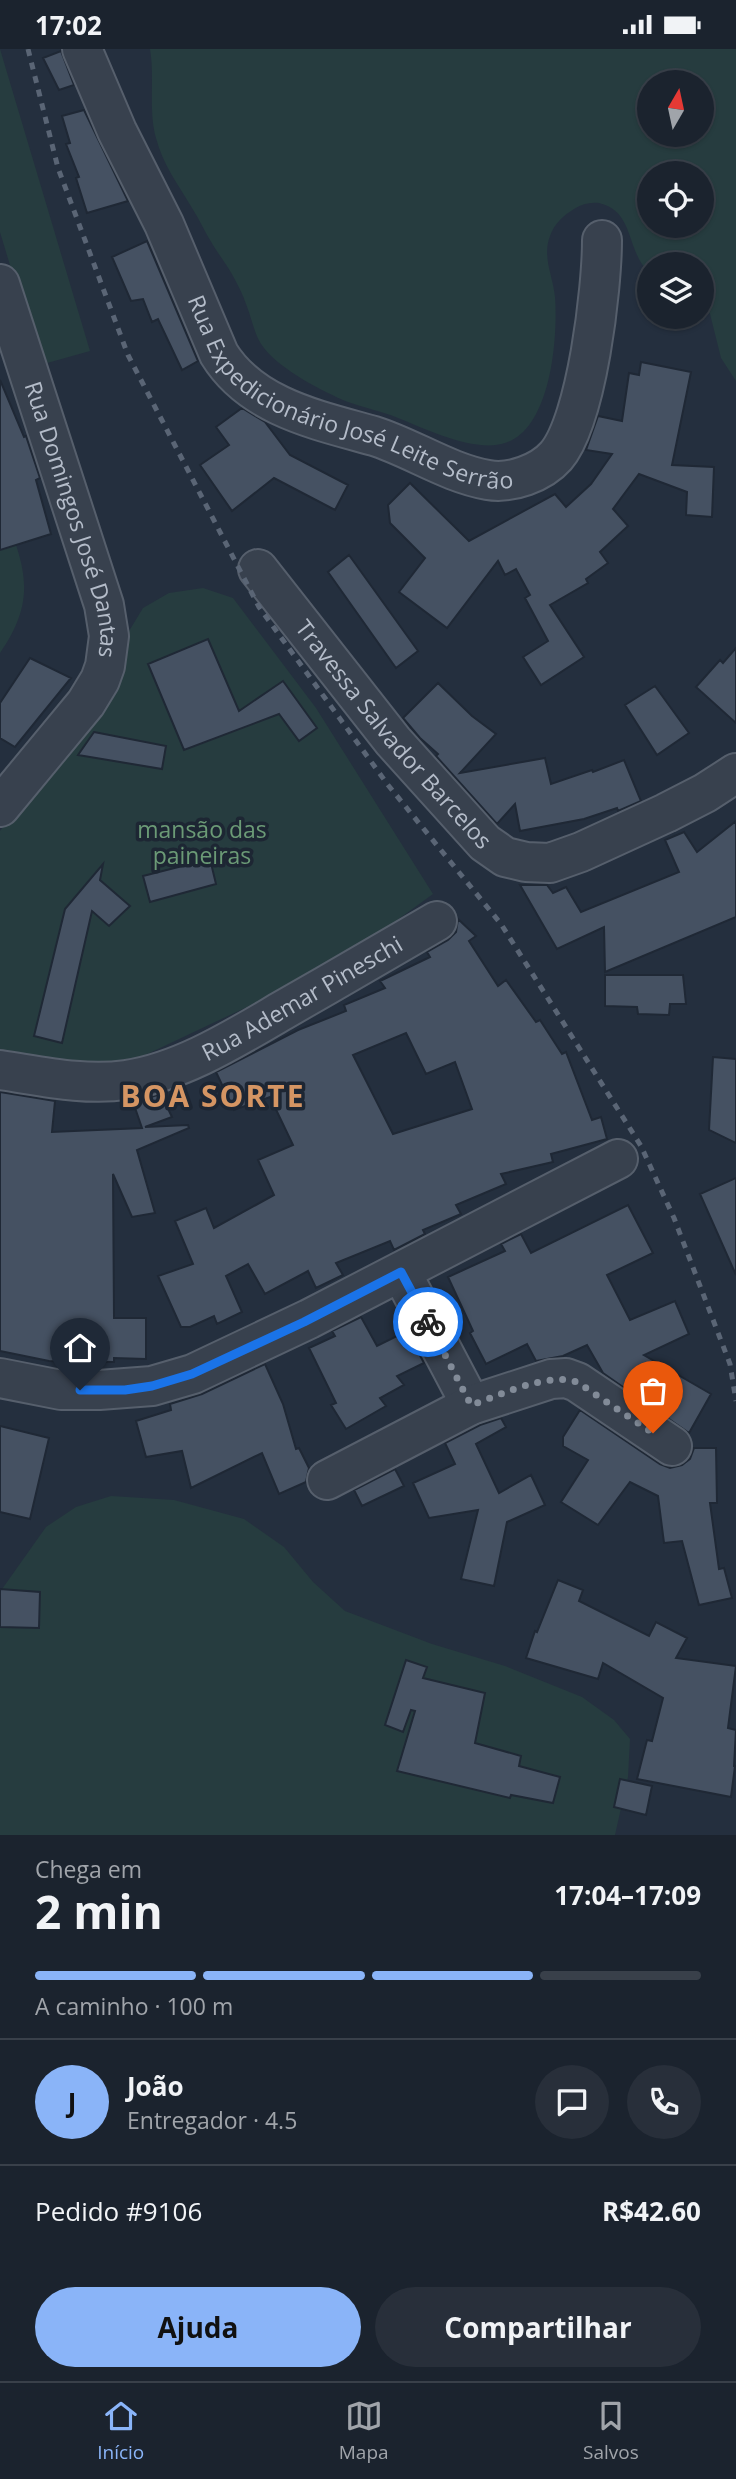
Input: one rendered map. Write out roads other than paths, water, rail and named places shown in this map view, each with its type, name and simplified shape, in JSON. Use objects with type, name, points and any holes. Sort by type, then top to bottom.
[{"type":"street","name":"Rua Expedicionário José Leite Serrão","points":[[82,49],[117,131],[164,224],[219,354],[229,371],[239,380],[284,408],[386,440],[449,467],[489,480],[518,478],[533,472],[556,456],[575,415],[597,311],[602,274],[602,240]]},
{"type":"street","name":"Rua Domingos José Dantas","points":[[0,284],[104,605],[109,636],[105,666],[93,692],[0,807]]},
{"type":"street","name":"Travessa Salvador Barcelos","points":[[258,569],[393,741],[485,843],[505,857],[526,862],[550,863],[581,852],[705,793],[736,773]]},
{"type":"street","name":"Rua Ademar Pineschi","points":[[0,1070],[96,1082],[128,1080],[186,1063],[249,1030],[437,921]]},
{"type":"street","points":[[0,1378],[61,1389],[125,1390],[152,1386],[192,1374],[304,1322],[618,1159]]},
{"type":"street","points":[[401,1272],[471,1405]]},
{"type":"street","points":[[327,1480],[471,1405],[551,1379],[566,1378],[577,1382],[672,1446]]},
{"type":"railway","points":[[28,49],[58,168],[128,355],[259,607],[388,785],[501,924],[641,1146],[674,1218],[730,1364],[736,1401]]},
{"type":"district","name":"BOA SORTE","points":[[213,1097]]},
{"type":"park label","name":"mansão das paineiras","points":[[202,843]]}]
